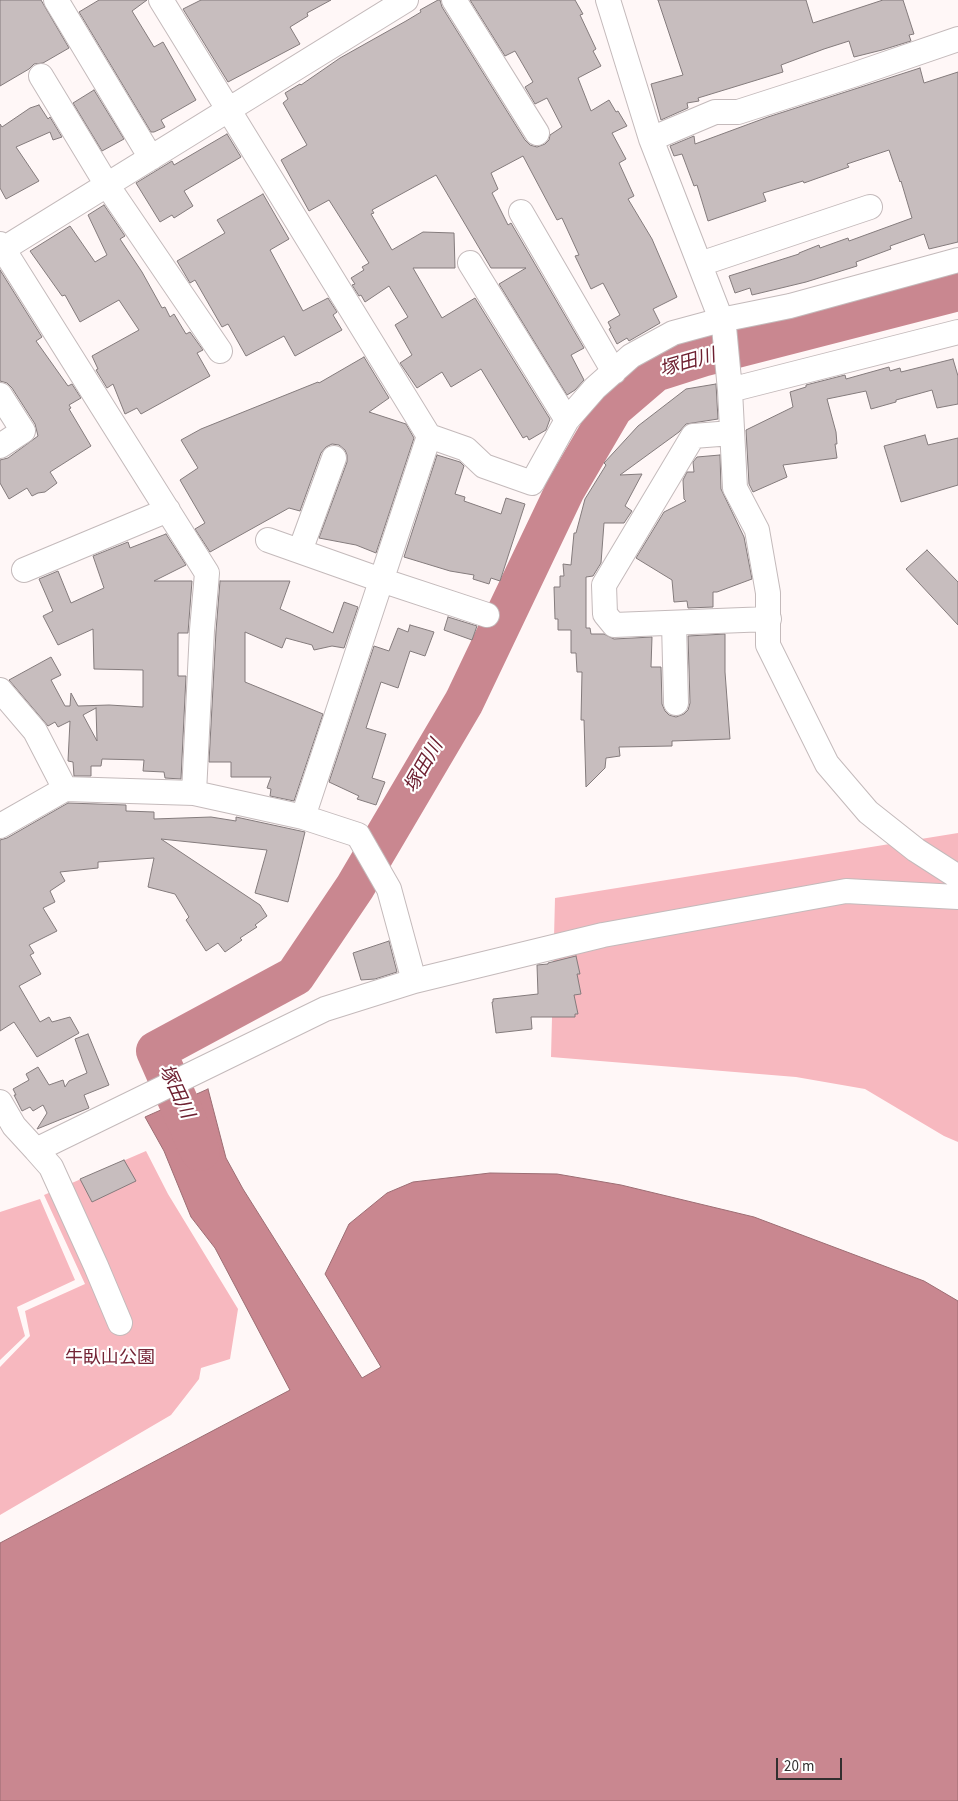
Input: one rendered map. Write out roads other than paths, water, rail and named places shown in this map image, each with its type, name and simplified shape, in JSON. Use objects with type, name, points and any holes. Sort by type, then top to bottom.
[{"type":"street","points":[[56,0],[151,158]]},
{"type":"street","points":[[160,0],[429,436],[466,448],[484,466],[532,483],[567,420],[595,388],[631,356],[673,333],[723,324],[958,260]]},
{"type":"street","points":[[194,793],[202,630],[208,573],[1,248],[107,185],[406,0]]},
{"type":"street","points":[[454,0],[537,133]]},
{"type":"street","points":[[608,0],[651,139],[723,324],[730,386],[735,488],[757,530],[768,593],[768,645],[827,764],[868,812],[916,850],[958,877]]},
{"type":"street","points":[[651,139],[716,112],[738,112],[958,39]]},
{"type":"street","points":[[41,76],[107,185],[220,351]]},
{"type":"street","points":[[700,264],[870,207]]},
{"type":"street","points":[[521,212],[614,372]]},
{"type":"street","points":[[470,263],[567,420]]},
{"type":"street","points":[[730,386],[958,332]]},
{"type":"street","points":[[0,395],[23,431],[0,446]]},
{"type":"street","points":[[732,433],[693,436],[604,585],[605,614],[614,625],[768,620]]},
{"type":"street","points":[[303,817],[429,436]]},
{"type":"street","points":[[300,551],[334,458]]},
{"type":"street","points":[[24,570],[168,510]]},
{"type":"street","points":[[268,540],[487,616]]},
{"type":"street","points":[[674,623],[676,703]]},
{"type":"street","points":[[0,690],[35,731],[65,789]]},
{"type":"street","points":[[0,826],[65,789],[194,793],[303,817],[358,835],[389,889],[414,981]]},
{"type":"street","points":[[36,1150],[325,1009],[414,981],[603,935],[846,892],[958,897]]},
{"type":"street","points":[[0,1102],[14,1126],[51,1167],[120,1324]]},
{"type":"waterway","name":"塚田川","points":[[200,1151],[156,1051],[295,976],[355,887],[464,702],[565,490],[613,408],[655,372],[702,357],[958,291]]},
{"type":"park label","name":"牛臥山公園","points":[[110,1359]]}]
